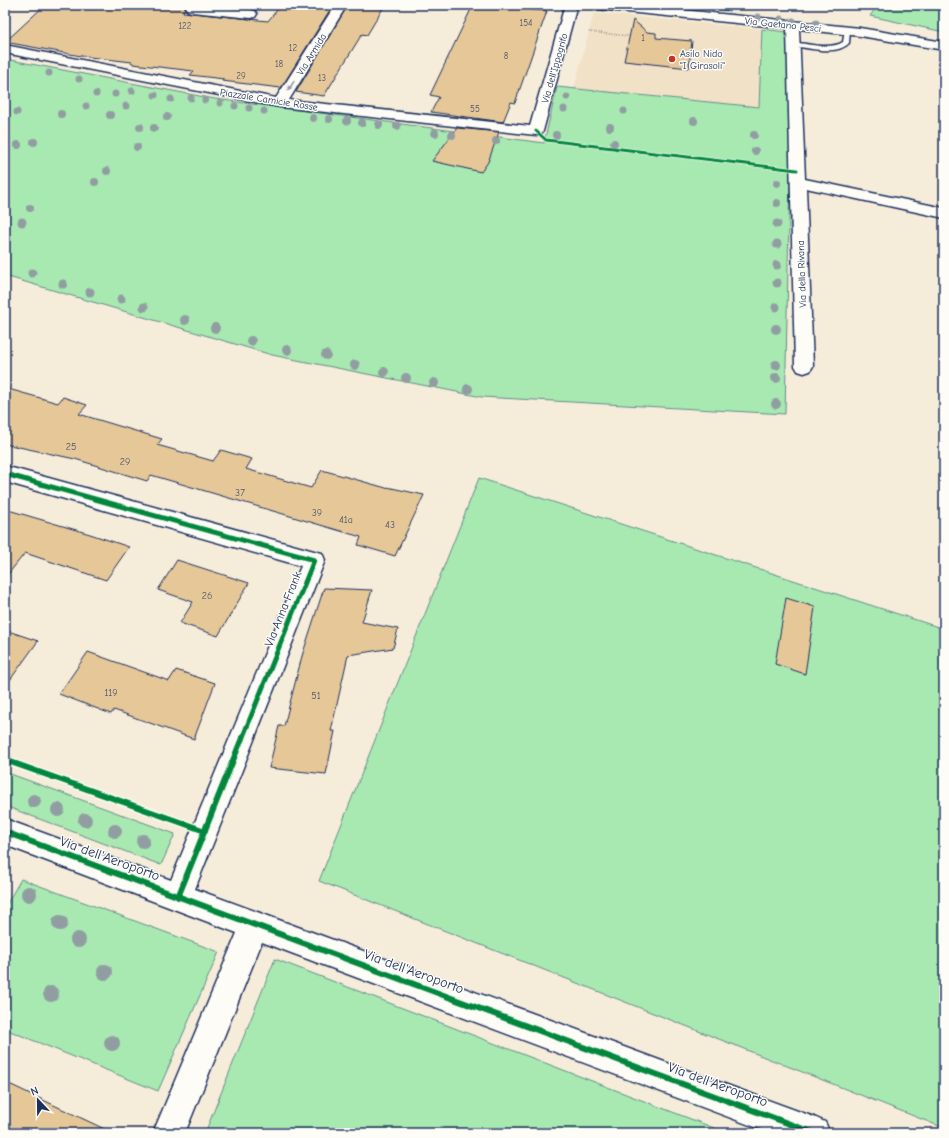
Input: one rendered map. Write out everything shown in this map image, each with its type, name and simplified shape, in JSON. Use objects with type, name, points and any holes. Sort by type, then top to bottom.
[{"type":"street","points":[[195,5],[192,8],[212,7],[251,14]]},
{"type":"street","name":"Via Armida","points":[[280,103],[341,5]]},
{"type":"street","name":"Via dell'Ippogrifo","points":[[536,131],[572,5]]},
{"type":"street","name":"Via Gaetano Pesci","points":[[597,5],[847,31],[944,46]]},
{"type":"street","name":"Via della Rivana","points":[[793,25],[804,366]]},
{"type":"street","name":"Piazzale Camicie Rosse","points":[[5,49],[280,103],[536,131]]},
{"type":"street","points":[[797,182],[944,213]]},
{"type":"street","name":"Via Anna Frank","points":[[5,474],[314,560],[178,897]]},
{"type":"street","name":"Via dell'Aeroporto","points":[[5,832],[814,1133]]},
{"type":"street","points":[[169,1133],[255,925]]},
{"type":"lane","points":[[794,44],[830,48],[841,47],[846,43],[847,31]]},
{"type":"path","points":[[589,32],[630,36]]},
{"type":"shaded area","name":"Asilo Nido \"I Girasoli\"","points":[[594,13],[762,29],[759,107],[574,89]]},
{"type":"green space","points":[[671,5],[713,5],[730,7],[730,11]]},
{"type":"green space","points":[[878,5],[944,5],[944,32],[870,16]]},
{"type":"green space","points":[[762,29],[787,32],[790,170],[785,414],[482,397],[272,355],[5,276],[5,59],[215,99],[544,143],[557,87],[759,107]]},
{"type":"green space","points":[[479,478],[944,629],[944,1128],[319,881]]},
{"type":"green space","points":[[5,772],[175,834],[161,865],[5,806]]},
{"type":"green space","points":[[21,879],[219,952],[158,1091],[5,1029],[5,907]]},
{"type":"green space","points":[[275,959],[727,1133],[205,1133]]},
{"type":"building","points":[[45,5],[186,5],[183,12],[268,21],[281,5],[333,5],[281,88],[222,81],[224,79],[190,75],[194,71],[133,64],[132,62],[81,56],[5,42]]},
{"type":"building","points":[[348,5],[385,5],[367,35],[362,34],[324,96],[296,92]]},
{"type":"building","points":[[473,5],[547,11],[515,103],[511,102],[503,122],[431,112],[439,97],[430,95]]},
{"type":"building","points":[[633,20],[647,32],[656,33],[656,38],[692,41],[689,68],[624,61]]},
{"type":"building","points":[[457,128],[499,132],[488,162],[481,172],[432,161]]},
{"type":"building","points":[[5,388],[58,403],[63,397],[87,405],[79,414],[162,439],[157,445],[213,461],[221,450],[252,459],[246,469],[311,488],[322,470],[386,488],[424,495],[395,556],[358,545],[361,537],[151,475],[147,481],[75,459],[5,444]]},
{"type":"building","points":[[5,509],[129,547],[106,580],[25,553],[5,578]]},
{"type":"building","points":[[177,560],[249,583],[218,636],[180,623],[193,602],[158,590]]},
{"type":"building","points":[[324,588],[372,590],[362,622],[398,629],[393,648],[348,655],[331,731],[335,731],[326,774],[269,768],[279,726],[284,726],[302,656]]},
{"type":"building","points":[[786,598],[815,607],[805,674],[775,664]]},
{"type":"building","points":[[5,630],[38,641],[5,687]]},
{"type":"building","points":[[88,652],[169,681],[176,670],[215,683],[194,739],[114,710],[111,714],[59,694]]},
{"type":"building","points":[[5,1082],[113,1133],[5,1133]]},
{"type":"cycle path","points":[[536,131],[546,140],[797,170]]},
{"type":"cycle path","points":[[5,474],[314,560],[178,897]]},
{"type":"cycle path","points":[[5,760],[205,831]]},
{"type":"cycle path","points":[[5,832],[814,1133]]},
{"type":"place","name":"Asilo Nido \"I Girasoli\"","points":[[672,59]]}]
